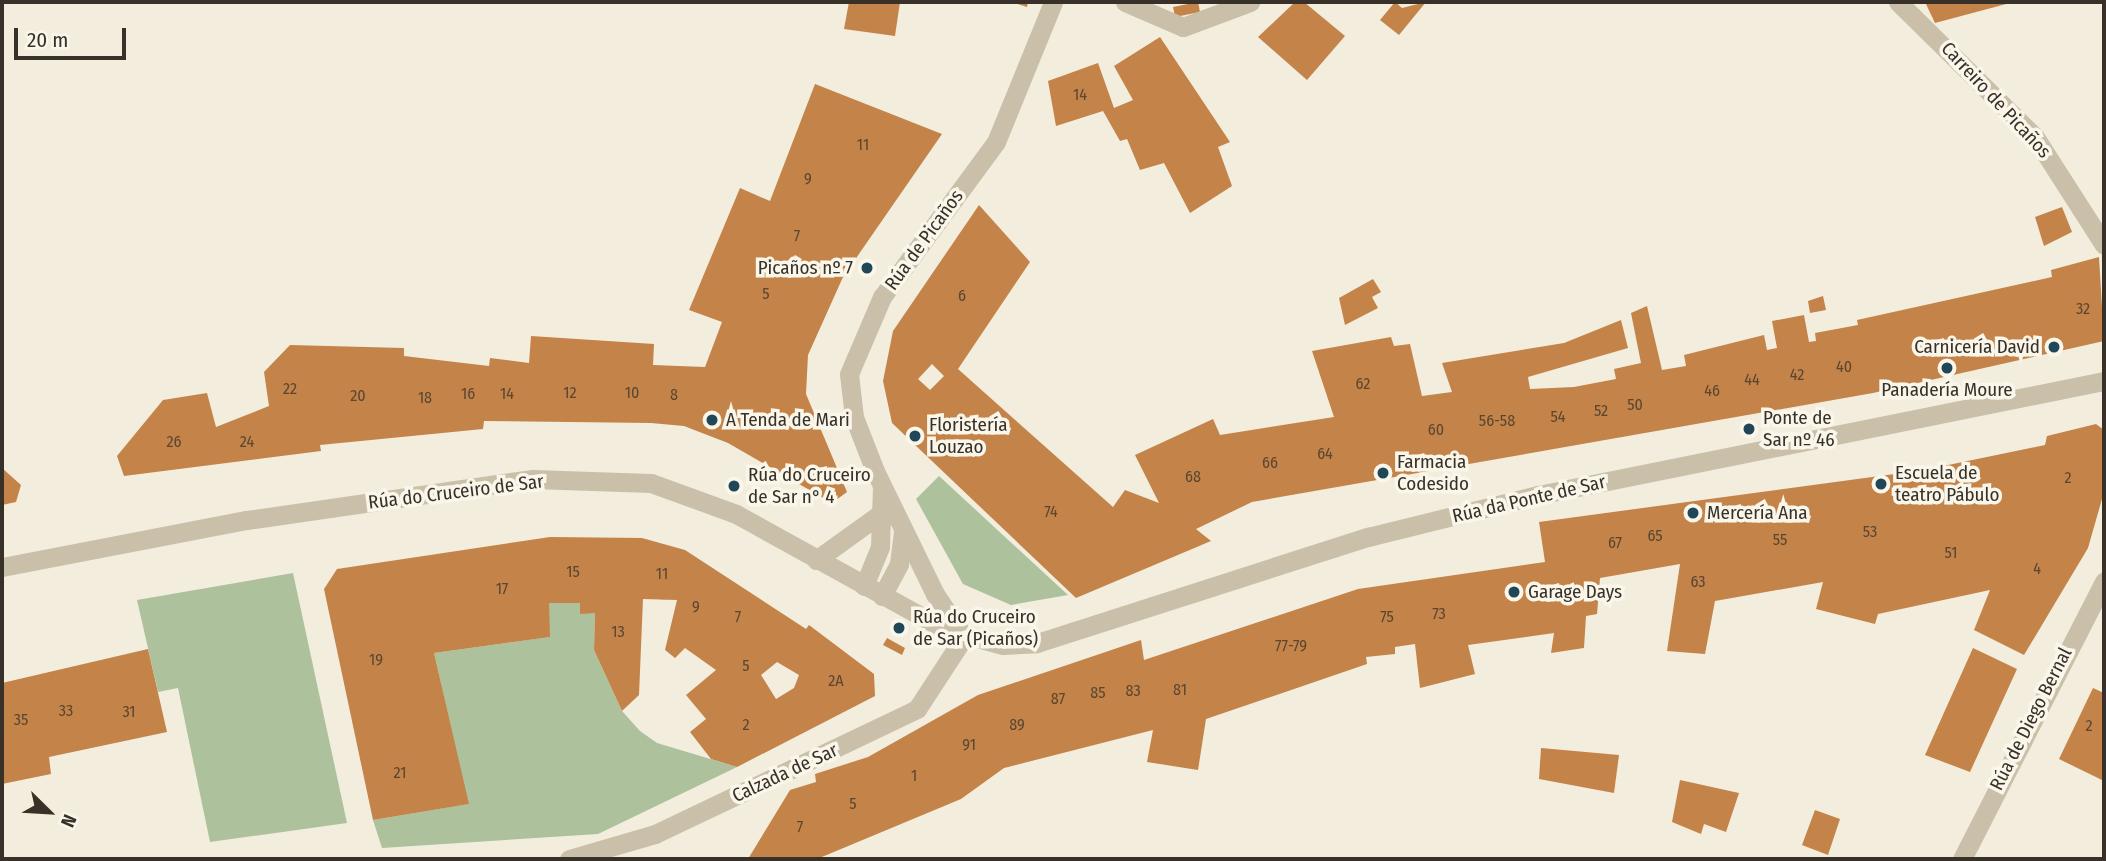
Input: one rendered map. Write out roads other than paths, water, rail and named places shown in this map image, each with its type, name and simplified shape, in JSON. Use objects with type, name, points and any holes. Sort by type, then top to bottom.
[{"type":"street","name":"Rúa de Picaños","points":[[964,636],[934,594],[882,486],[849,395],[854,352],[882,297],[996,142],[1053,2]]},
{"type":"street","points":[[1125,2],[1183,27],[1250,2]]},
{"type":"street","name":"Carreiro de Picaños","points":[[1898,2],[2035,137],[2104,245]]},
{"type":"street","name":"Rúa da Ponte de Sar","points":[[964,636],[1037,643],[1368,537],[1538,495],[2104,381]]},
{"type":"street","name":"Rúa do Cruceiro de Sar","points":[[2,567],[247,520],[533,479],[651,483],[736,514],[882,596],[964,636]]},
{"type":"street","name":"Rúa de Picaños","points":[[864,586],[880,547],[882,486]]},
{"type":"street","points":[[816,560],[880,514]]},
{"type":"street","points":[[882,596],[899,564],[903,526]]},
{"type":"street","name":"Rúa de Diego Bernal","points":[[1962,859],[2104,581]]},
{"type":"street","name":"Calzada de Sar","points":[[569,859],[655,834],[917,709],[964,636]]},
{"type":"place","name":"Picaños nº 7","points":[[867,268]]},
{"type":"place","name":"Carnicería David","points":[[2054,347]]},
{"type":"place","name":"Panadería Moure","points":[[1947,368]]},
{"type":"place","name":"A Tenda de Mari","points":[[712,420]]},
{"type":"place","name":"Ponte de Sar nº 46","points":[[1749,429]]},
{"type":"place","name":"Floristería Louzao","points":[[915,436]]},
{"type":"place","name":"Farmacia Codesido","points":[[1383,473]]},
{"type":"place","name":"Escuela de teatro Pábulo","points":[[1881,484]]},
{"type":"place","name":"Rúa do Cruceiro de Sar n° 4","points":[[734,486]]},
{"type":"place","name":"Mercería Ana","points":[[1693,513]]},
{"type":"place","name":"Garage Days","points":[[1514,592]]},
{"type":"place","name":"Rúa do Cruceiro de Sar (Picaños)","points":[[899,628]]}]
